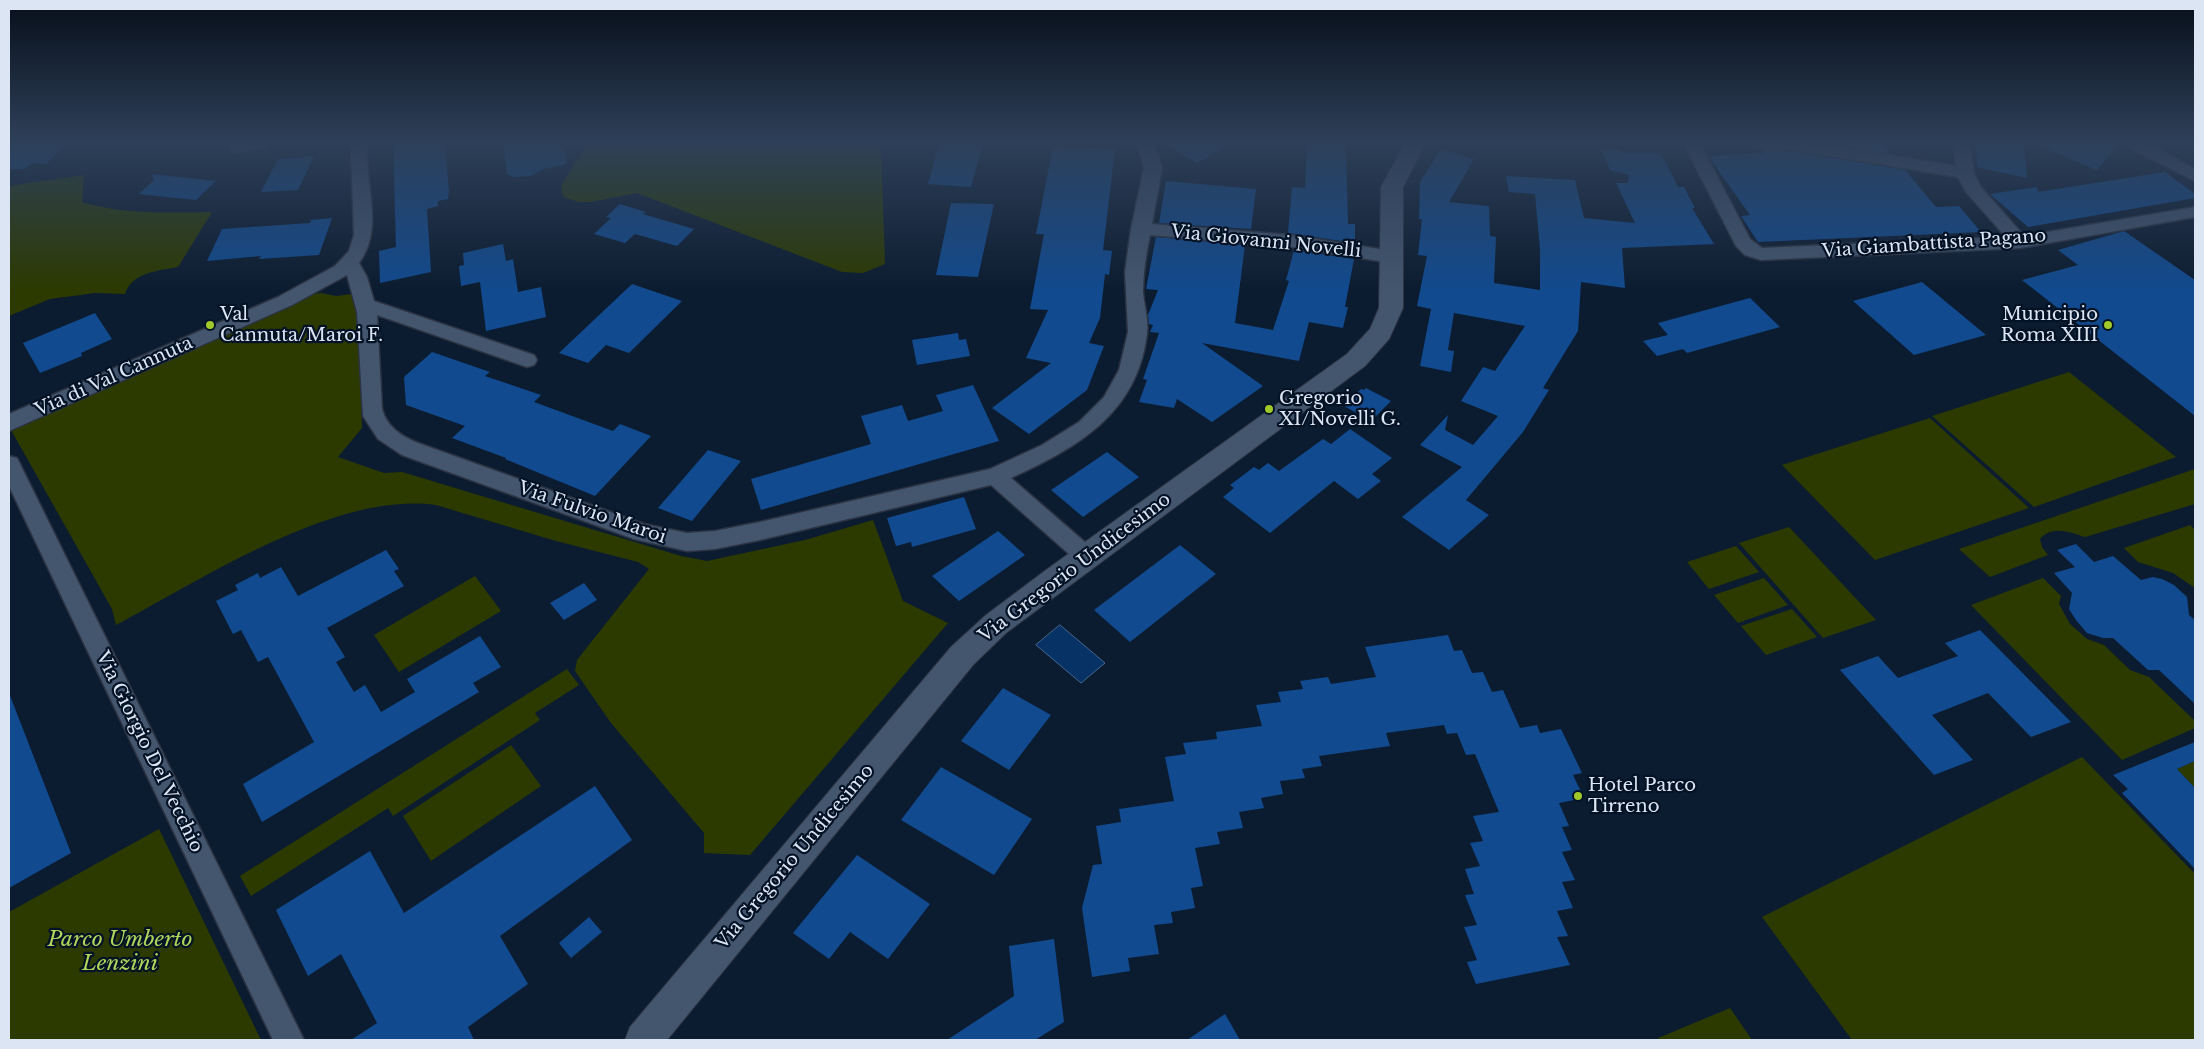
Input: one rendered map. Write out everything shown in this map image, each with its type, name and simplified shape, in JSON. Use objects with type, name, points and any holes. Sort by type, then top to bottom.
[{"type":"street","name":"Via di Val Cannuta","points":[[9,423],[299,294],[334,274],[350,262],[359,250],[363,234],[361,193]]},
{"type":"street","name":"Via Fulvio Maroi","points":[[350,262],[357,275],[367,304],[373,414],[380,429],[391,438],[420,453],[653,536],[688,542],[716,540],[995,476],[1038,457],[1075,436],[1103,411],[1123,383],[1138,342],[1134,294],[1140,229],[1148,193]]},
{"type":"street","name":"Via Gregorio Undicesimo","points":[[643,1040],[962,656],[996,624],[1086,556],[1239,446],[1370,347],[1381,333],[1391,308],[1392,193]]},
{"type":"street","name":"Via Giambattista Pagano","points":[[1717,193],[1742,242],[1751,251],[1761,254],[2020,242],[2195,212]]},
{"type":"street","points":[[1975,193],[2020,242]]},
{"type":"street","name":"Via Giovanni Novelli","points":[[1140,229],[1290,241],[1392,257]]},
{"type":"street","points":[[367,304],[527,360]]},
{"type":"street","name":"Via Giorgio Del Vecchio","points":[[9,464],[289,1040]]},
{"type":"street","points":[[995,476],[1086,556]]},
{"type":"green space","points":[[9,193],[83,193],[82,202],[114,209],[130,211],[212,212],[178,267],[140,277],[133,281],[125,294],[95,293],[50,299],[9,316]]},
{"type":"green space","points":[[562,193],[883,193],[885,264],[863,273],[842,272],[637,193],[590,202],[579,202],[563,197]]},
{"type":"green space","points":[[321,293],[336,296],[352,294],[358,307],[362,428],[338,457],[384,473],[402,472],[681,556],[707,561],[805,540],[873,520],[903,601],[948,623],[750,855],[704,853],[704,833],[611,723],[575,671],[577,660],[649,569],[638,562],[556,541],[436,505],[397,504],[356,511],[271,542],[116,625],[112,609],[11,430],[307,295]]},
{"type":"green space","points":[[2069,372],[2176,457],[2034,507],[1932,416]]},
{"type":"green space","points":[[1930,418],[2029,508],[1875,560],[1782,465]]},
{"type":"green space","points":[[2195,469],[2195,504],[2085,537],[2061,531],[2050,532],[2040,539],[2042,547],[2048,555],[1990,577],[1959,549]]},
{"type":"green space","points":[[2190,525],[2195,530],[2195,588],[2173,573],[2138,562],[2124,548]]},
{"type":"green space","points":[[1789,527],[1876,620],[1823,638],[1739,543]]},
{"type":"green space","points":[[1736,546],[1759,572],[1709,589],[1687,562]]},
{"type":"green space","points":[[475,576],[501,611],[399,672],[374,635]]},
{"type":"green space","points":[[1764,578],[1788,605],[1738,623],[1714,595]]},
{"type":"green space","points":[[2043,578],[2061,596],[2059,604],[2070,624],[2087,639],[2104,645],[2130,670],[2149,677],[2195,721],[2195,728],[2122,760],[1971,605]]},
{"type":"green space","points":[[1792,609],[1817,637],[1766,655],[1741,626]]},
{"type":"green space","points":[[567,669],[579,685],[535,713],[540,720],[393,816],[388,808],[251,896],[240,876]]},
{"type":"green space","points":[[511,745],[541,786],[431,861],[403,816]]},
{"type":"green space","points":[[2082,757],[2195,874],[2195,1040],[1852,1040],[1762,917]]},
{"type":"green space","points":[[2195,761],[2195,788],[2177,769]]},
{"type":"green space","name":"Parco Umberto Lenzini","points":[[159,829],[261,1040],[9,1040],[9,912]]},
{"type":"green space","points":[[1730,1008],[1752,1040],[1659,1040],[1658,1038]]},
{"type":"water","points":[[1060,625],[1105,663],[1081,683],[1036,645]]},
{"type":"building","points":[[140,193],[203,193],[196,200],[139,194]]},
{"type":"building","points":[[394,193],[449,193],[448,199],[438,201],[438,206],[427,209],[431,272],[380,283],[379,251],[396,247]]},
{"type":"building","points":[[1044,193],[1110,193],[1103,250],[1112,251],[1109,275],[1105,274],[1100,318],[1089,343],[1104,346],[1087,390],[1029,434],[992,408],[1051,363],[1026,358],[1048,310],[1030,309],[1044,234],[1036,234]]},
{"type":"building","points":[[1164,193],[1256,193],[1251,229],[1159,223]]},
{"type":"building","points":[[1291,193],[1347,193],[1348,224],[1355,224],[1355,243],[1288,233]]},
{"type":"building","points":[[1420,193],[1454,193],[1449,202],[1489,206],[1490,236],[1496,237],[1494,283],[1540,290],[1540,249],[1535,194],[1521,193],[1578,193],[1584,218],[1635,223],[1621,193],[1687,193],[1695,208],[1692,208],[1714,244],[1622,248],[1625,288],[1581,282],[1578,331],[1543,388],[1549,390],[1523,432],[1466,500],[1489,515],[1449,550],[1402,517],[1462,467],[1420,445],[1448,415],[1445,430],[1473,445],[1498,416],[1461,401],[1483,367],[1495,371],[1525,326],[1454,313],[1448,350],[1454,351],[1451,372],[1420,366],[1431,309],[1417,306],[1427,256],[1418,255],[1422,219],[1419,219]]},
{"type":"building","points":[[1734,193],[1924,193],[1936,207],[1959,206],[1981,232],[1758,242],[1741,216],[1750,215]]},
{"type":"building","points":[[2194,193],[2195,198],[2028,227],[1990,194]]},
{"type":"building","points":[[951,203],[994,204],[978,277],[936,275]]},
{"type":"building","points":[[620,204],[646,212],[643,214],[694,229],[677,246],[635,234],[625,243],[594,234],[611,218],[606,217]]},
{"type":"building","points":[[332,218],[319,255],[259,259],[261,256],[207,261],[222,229],[310,223],[311,220]]},
{"type":"building","points":[[2124,231],[2195,280],[2195,416],[2022,280],[2078,265],[2058,250]]},
{"type":"building","points":[[1156,237],[1245,245],[1235,323],[1273,330],[1289,281],[1286,280],[1294,250],[1354,259],[1345,307],[1348,307],[1343,328],[1309,322],[1299,361],[1202,343],[1263,386],[1212,422],[1177,399],[1174,408],[1139,402],[1147,380],[1143,379],[1159,333],[1150,332],[1153,325],[1149,324],[1148,315],[1158,290],[1146,289]]},
{"type":"building","points":[[503,244],[506,261],[513,259],[518,292],[541,287],[546,317],[486,331],[480,282],[461,286],[459,266],[464,265],[463,253]]},
{"type":"building","points":[[1922,282],[1986,335],[1914,355],[1853,301]]},
{"type":"building","points":[[632,284],[682,301],[629,353],[606,345],[588,363],[559,353]]},
{"type":"building","points":[[1750,298],[1780,327],[1687,353],[1683,349],[1657,356],[1643,341],[1668,335],[1658,323]]},
{"type":"building","points":[[95,313],[112,339],[81,353],[82,356],[40,373],[23,343]]},
{"type":"building","points":[[958,333],[959,340],[966,339],[970,356],[917,365],[912,340]]},
{"type":"building","points":[[432,352],[490,372],[485,376],[541,395],[534,402],[613,431],[620,424],[651,436],[595,496],[506,458],[452,438],[465,426],[406,405],[404,377]]},
{"type":"building","points":[[973,385],[999,441],[761,510],[751,479],[871,444],[861,416],[902,405],[908,421],[943,411],[936,395]]},
{"type":"building","points":[[1366,388],[1391,401],[1371,421],[1344,406],[1361,389],[1364,390]]},
{"type":"building","points":[[1350,429],[1392,458],[1372,474],[1381,481],[1358,499],[1334,481],[1270,533],[1223,497],[1234,488],[1230,485],[1254,467],[1259,470],[1268,463],[1279,471],[1323,439],[1331,444]]},
{"type":"building","points":[[708,450],[741,461],[692,521],[658,508]]},
{"type":"building","points":[[1107,452],[1139,477],[1083,517],[1051,490]]},
{"type":"building","points":[[964,497],[976,529],[912,547],[911,542],[896,546],[887,518]]},
{"type":"building","points":[[998,531],[1025,555],[959,601],[932,576]]},
{"type":"building","points":[[2076,544],[2094,562],[2113,556],[2141,580],[2153,577],[2162,579],[2174,585],[2187,597],[2189,615],[2195,620],[2195,704],[2159,670],[2148,670],[2113,638],[2103,638],[2087,633],[2076,620],[2069,609],[2072,593],[2054,573],[2075,567],[2057,550]]},
{"type":"building","points":[[1180,545],[1216,574],[1130,642],[1094,610]]},
{"type":"building","points":[[386,550],[399,569],[394,571],[404,586],[327,628],[345,657],[336,662],[354,692],[365,685],[381,712],[415,692],[407,679],[480,636],[501,667],[473,683],[479,692],[262,822],[243,784],[314,742],[268,657],[258,662],[241,630],[233,634],[216,601],[238,590],[235,585],[258,573],[260,578],[281,567],[298,596]]},
{"type":"building","points":[[584,583],[597,600],[564,620],[550,603]]},
{"type":"building","points":[[1980,630],[2071,722],[2031,737],[1988,693],[1932,715],[1973,760],[1934,775],[1840,670],[1878,656],[1898,678],[1958,656],[1945,643]]},
{"type":"building","points":[[1448,635],[1454,651],[1462,650],[1472,673],[1483,672],[1492,692],[1503,690],[1520,728],[1537,725],[1540,733],[1561,729],[1582,773],[1573,775],[1584,798],[1559,803],[1569,826],[1562,827],[1572,850],[1562,852],[1575,880],[1562,882],[1573,908],[1557,911],[1568,936],[1557,937],[1570,965],[1476,984],[1467,962],[1477,960],[1464,927],[1477,925],[1465,895],[1474,894],[1465,869],[1480,866],[1470,843],[1483,841],[1473,816],[1499,812],[1475,754],[1466,755],[1457,733],[1447,734],[1444,725],[1386,733],[1390,746],[1319,756],[1322,766],[1302,769],[1305,778],[1280,781],[1283,794],[1261,798],[1264,808],[1239,812],[1243,828],[1217,832],[1220,844],[1195,848],[1203,886],[1191,888],[1195,908],[1171,912],[1173,923],[1154,925],[1159,954],[1128,958],[1130,971],[1092,977],[1082,908],[1093,865],[1102,864],[1096,826],[1121,822],[1119,809],[1174,801],[1165,757],[1186,754],[1183,743],[1217,739],[1216,732],[1262,726],[1256,705],[1281,702],[1278,692],[1303,689],[1300,681],[1328,677],[1331,684],[1376,677],[1365,647]]},
{"type":"building","points":[[1003,688],[1051,715],[1009,770],[961,741]]},
{"type":"building","points":[[9,693],[71,853],[9,888]]},
{"type":"building","points":[[2195,742],[2195,761],[2177,769],[2195,788],[2195,869],[2122,793],[2128,789],[2113,775]]},
{"type":"building","points":[[941,767],[1032,819],[994,875],[901,820]]},
{"type":"building","points":[[595,786],[632,840],[500,936],[528,984],[468,1027],[474,1040],[351,1040],[377,1023],[341,954],[308,976],[276,910],[370,851],[404,913]]},
{"type":"building","points":[[857,855],[930,904],[888,959],[850,932],[829,959],[793,933]]},
{"type":"building","points":[[589,917],[602,932],[571,958],[559,943]]},
{"type":"building","points":[[1054,939],[1064,1022],[1035,1040],[947,1040],[1014,996],[1009,946]]},
{"type":"building","points":[[1225,1014],[1240,1040],[1187,1040]]},
{"type":"place","name":"Val Cannuta/Maroi F.","points":[[210,325]]},
{"type":"place","name":"Municipio Roma XIII","points":[[2108,325]]},
{"type":"place","name":"Gregorio XI/Novelli G.","points":[[1269,409]]},
{"type":"place","name":"Hotel Parco Tirreno","points":[[1578,796]]}]
